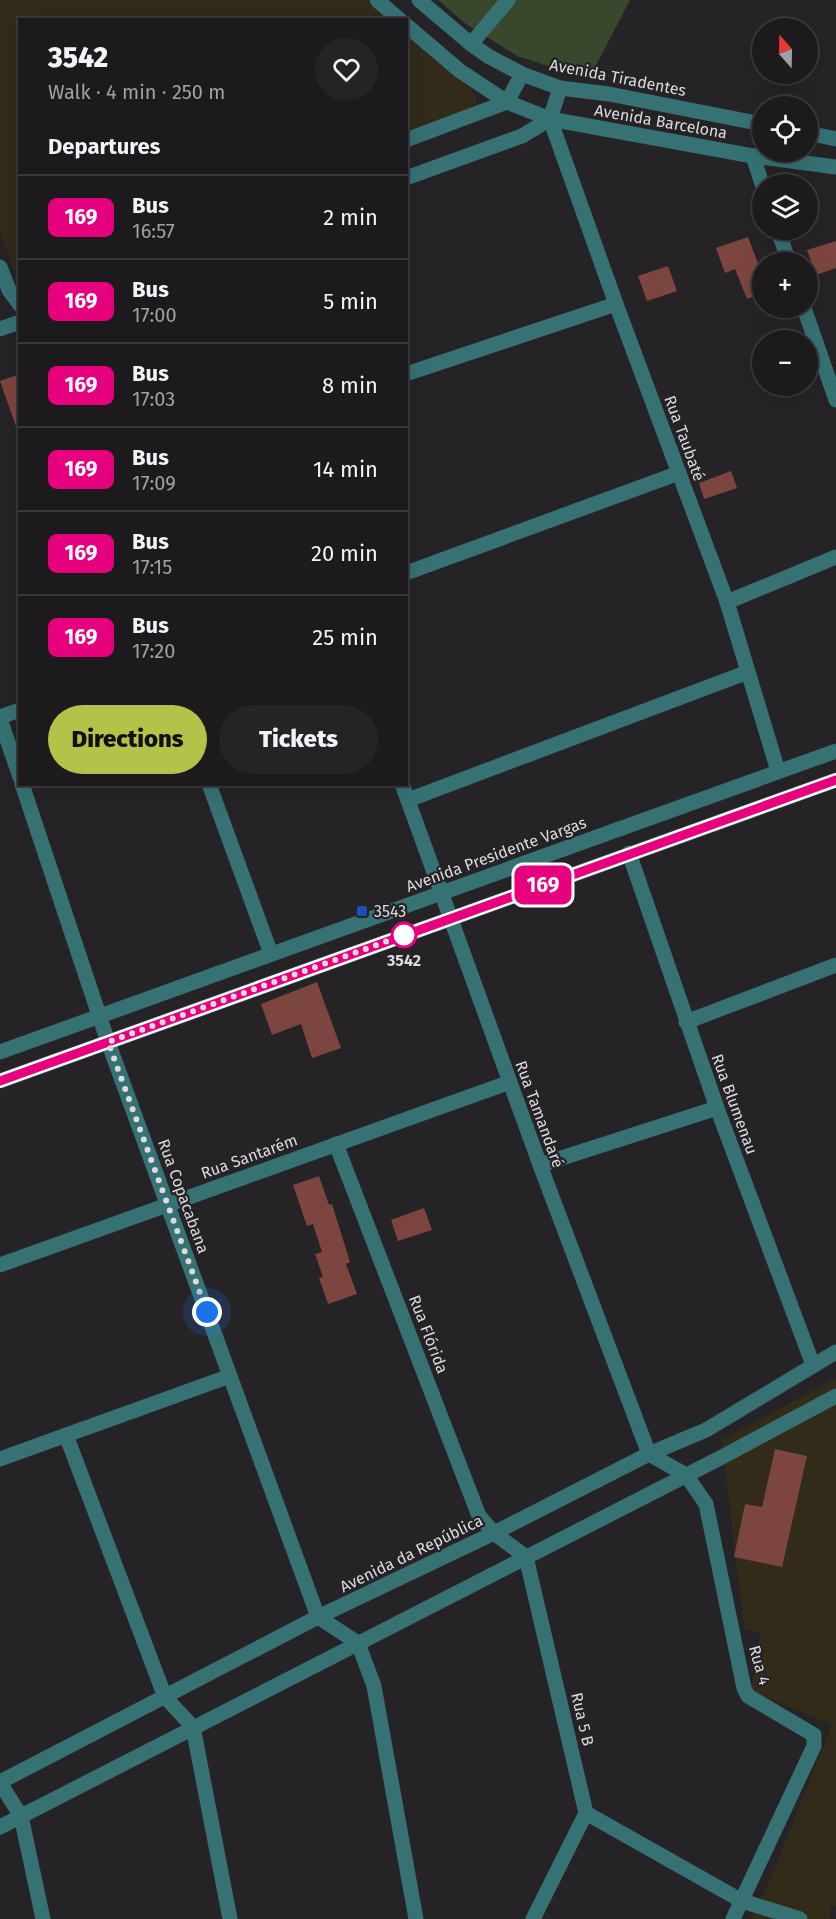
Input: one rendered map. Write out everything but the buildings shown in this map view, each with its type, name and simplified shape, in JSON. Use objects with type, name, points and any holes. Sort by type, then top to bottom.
[{"type":"street","points":[[377,0],[398,18]]},
{"type":"street","name":"Avenida Tiradentes","points":[[419,0],[488,56],[522,74],[560,88],[609,94],[752,122]]},
{"type":"street","points":[[471,44],[508,0]]},
{"type":"street","points":[[408,27],[460,71],[507,102],[550,119]]},
{"type":"street","points":[[408,139],[507,102],[522,74]]},
{"type":"street","points":[[408,177],[522,136],[550,119],[560,88]]},
{"type":"street","name":"Avenida Barcelona","points":[[550,119],[752,156]]},
{"type":"street","name":"Rua Taubaté","points":[[550,119],[727,602],[778,771]]},
{"type":"street","points":[[818,135],[836,139]]},
{"type":"street","name":"Avenida Barcelona","points":[[798,162],[836,167]]},
{"type":"street","points":[[0,267],[9,290],[18,302]]},
{"type":"street","points":[[408,373],[616,304]]},
{"type":"street","points":[[807,318],[836,400]]},
{"type":"street","points":[[0,329],[18,323]]},
{"type":"street","points":[[408,572],[679,473]]},
{"type":"street","points":[[727,602],[836,557]]},
{"type":"street","points":[[408,800],[748,672]]},
{"type":"street","points":[[18,711],[0,718],[18,771]]},
{"type":"street","name":"Avenida Presidente Vargas","points":[[0,1052],[836,751]]},
{"type":"street","points":[[0,1081],[836,780]]},
{"type":"street","name":"Rua Copacabana","points":[[23,786],[108,1042],[318,1617]]},
{"type":"street","points":[[210,786],[271,954]]},
{"type":"street","name":"Rua Tamandaré","points":[[403,786],[540,1165],[649,1454]]},
{"type":"street","name":"Rua Blumenau","points":[[629,854],[686,1022],[813,1365]]},
{"type":"street","points":[[686,1022],[836,964]]},
{"type":"street","name":"Rua Santarém","points":[[0,1264],[510,1082]]},
{"type":"street","points":[[540,1165],[717,1108]]},
{"type":"street","name":"Rua Flórida","points":[[336,1144],[479,1516],[494,1533]]},
{"type":"street","name":"Avenida da República","points":[[0,1782],[318,1617],[494,1533],[649,1454],[706,1430],[836,1352]]},
{"type":"street","points":[[0,1459],[230,1376]]},
{"type":"street","points":[[0,1827],[836,1396]]},
{"type":"street","points":[[66,1435],[165,1697],[193,1727],[230,1919]]},
{"type":"street","name":"Rua 4","points":[[649,1454],[686,1475],[706,1504],[744,1688],[748,1696],[814,1735],[814,1746],[742,1900]]},
{"type":"street","points":[[494,1533],[526,1557]]},
{"type":"street","name":"Rua 5 B","points":[[526,1557],[586,1813]]},
{"type":"street","points":[[318,1617],[358,1643],[374,1686],[416,1919]]},
{"type":"street","points":[[0,1782],[21,1816],[43,1919]]},
{"type":"street","points":[[533,1919],[586,1813],[742,1900],[800,1919]]},
{"type":"street","points":[[733,1919],[742,1900]]},
{"type":"shaded area","points":[[0,0],[365,0],[388,18],[18,18],[18,271],[14,270],[0,233]]},
{"type":"shaded area","points":[[408,35],[464,82],[477,98],[475,107],[408,136]]},
{"type":"shaded area","points":[[836,1378],[836,1907],[831,1905],[830,1919],[751,1919],[768,1885],[832,1725],[751,1691],[761,1633],[744,1629],[722,1440]]},
{"type":"green space","points":[[438,0],[630,0],[591,75],[564,71],[517,56],[466,24]]},
{"type":"bus line","name":"169","points":[[0,1081],[836,780]]},
{"type":"place","name":"3543","points":[[362,911]]},
{"type":"place","name":"3542","points":[[404,935]]},
{"type":"route","points":[[207,1312],[108,1042],[407,934],[404,935]]}]
